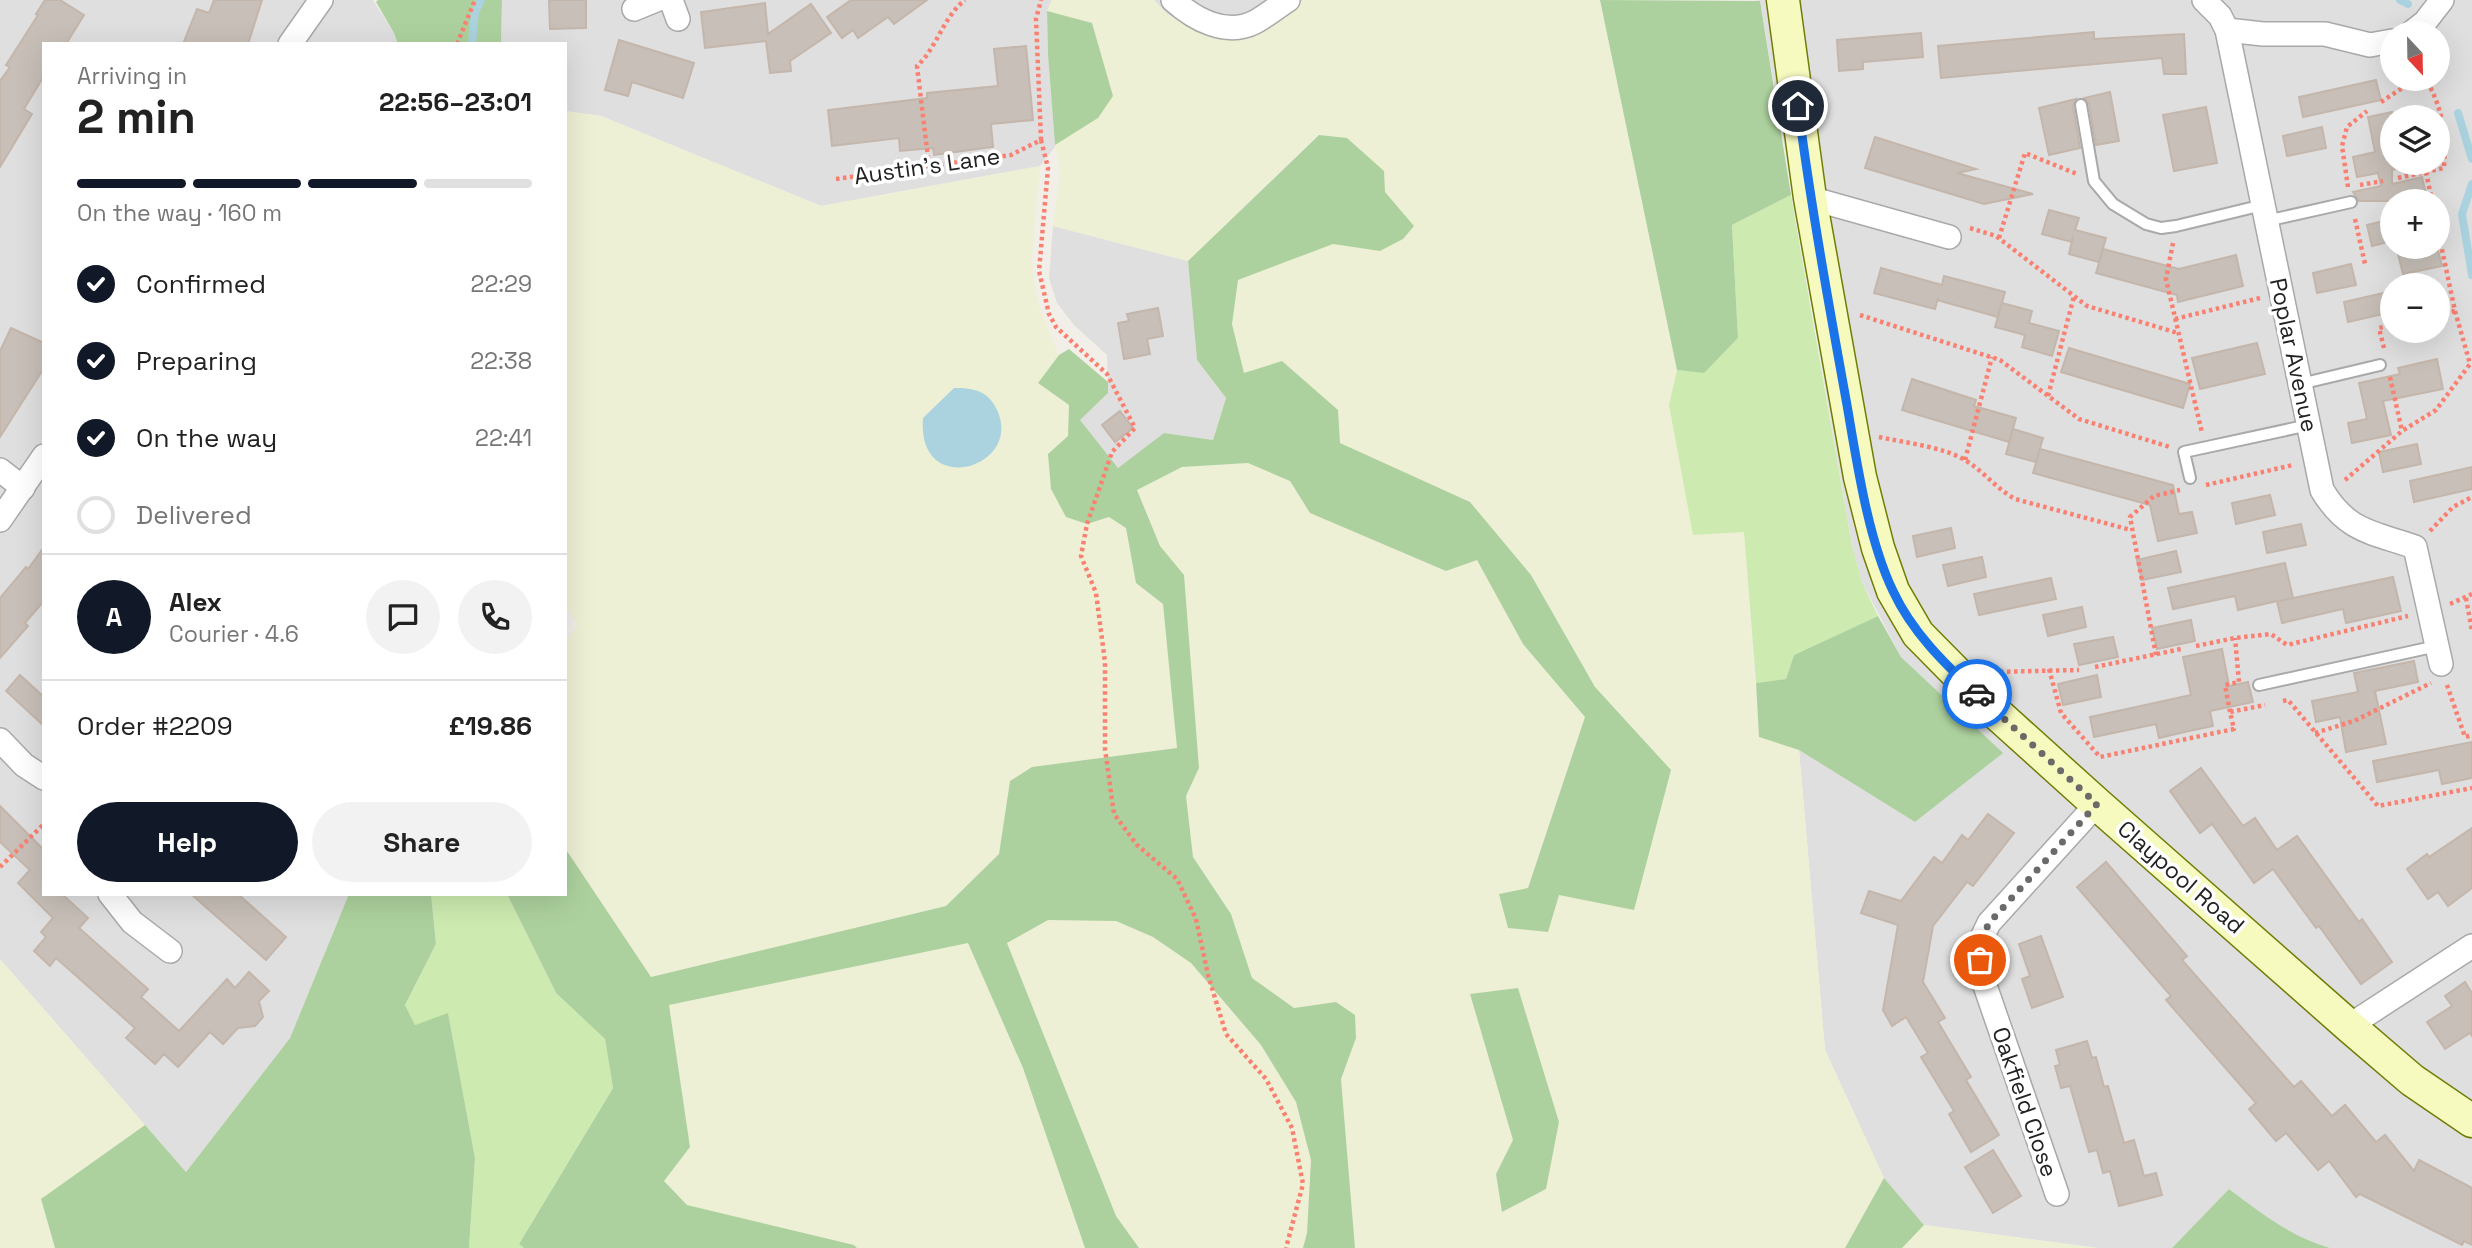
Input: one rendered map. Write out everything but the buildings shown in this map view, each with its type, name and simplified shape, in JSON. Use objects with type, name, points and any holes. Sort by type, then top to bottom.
[{"type":"street","points":[[291,42],[321,0]]},
{"type":"street","points":[[634,9],[656,0]]},
{"type":"street","points":[[1172,0],[1217,27],[1236,27],[1252,23],[1288,0]]},
{"type":"street","name":"Claypool Road","points":[[1783,0],[1810,198],[1863,489],[1878,548],[1893,591],[1918,634],[1955,673],[2097,804],[2349,1026],[2412,1080],[2472,1121]]},
{"type":"street","name":"Poplar Avenue","points":[[2204,0],[2211,4],[2227,30],[2322,490],[2341,517],[2358,528],[2415,547]]},
{"type":"street","points":[[2426,21],[2442,0]]},
{"type":"street","points":[[2227,30],[2263,34],[2325,34],[2370,45],[2380,43]]},
{"type":"street","points":[[1810,198],[1948,237]]},
{"type":"street","points":[[0,520],[42,459]]},
{"type":"street","points":[[0,470],[23,488]]},
{"type":"street","points":[[2415,547],[2441,662]]},
{"type":"street","points":[[0,740],[24,765],[42,777]]},
{"type":"street","name":"Oakfield Close","points":[[2057,1194],[1981,974],[1978,946],[1989,923],[2097,804]]},
{"type":"street","points":[[112,896],[132,922],[174,954]]},
{"type":"street","points":[[2349,1026],[2472,946]]},
{"type":"lane","points":[[2081,105],[2094,181],[2113,204],[2146,224],[2161,228],[2351,202]]},
{"type":"lane","points":[[2300,384],[2380,365]]},
{"type":"lane","points":[[2191,483],[2184,452],[2309,425]]},
{"type":"lane","points":[[2259,685],[2441,662]]},
{"type":"path","points":[[458,42],[475,0]]},
{"type":"path","points":[[929,166],[917,66],[927,57],[947,21],[965,0]]},
{"type":"path","points":[[1041,0],[1036,19],[1041,140],[1048,168],[1040,242],[1039,271],[1043,294],[1056,327],[1107,374],[1135,428],[1112,452],[1087,524],[1081,556],[1096,593],[1105,662],[1105,749],[1114,814],[1137,845],[1177,878],[1196,919],[1208,975],[1226,1034],[1266,1079],[1292,1128],[1303,1184],[1286,1248]]},
{"type":"path","points":[[2381,102],[2398,91]]},
{"type":"path","name":"Austin's Lane","points":[[836,179],[1011,155],[1041,140]]},
{"type":"path","points":[[1998,238],[2025,153],[2094,181]]},
{"type":"path","points":[[2398,178],[2412,175]]},
{"type":"path","points":[[2348,188],[2383,181]]},
{"type":"path","points":[[1948,237],[1961,226],[1998,238],[2087,306],[2178,333]]},
{"type":"path","points":[[2176,226],[2166,279],[2205,447]]},
{"type":"path","points":[[2327,498],[2368,458],[2402,431],[2436,410],[2471,364],[2455,311],[2444,259]]},
{"type":"path","points":[[2175,318],[2281,293]]},
{"type":"path","points":[[2049,396],[2074,296]]},
{"type":"path","points":[[1829,306],[2000,360],[2080,419],[2184,452]]},
{"type":"path","points":[[2450,312],[2455,311]]},
{"type":"path","points":[[1965,460],[1992,357]]},
{"type":"path","points":[[1851,430],[1956,455],[2015,499],[2131,530]]},
{"type":"path","points":[[2204,485],[2316,460]]},
{"type":"path","points":[[2156,655],[2130,517],[2154,496],[2191,483]]},
{"type":"path","points":[[2415,547],[2453,507],[2472,496]]},
{"type":"path","points":[[2472,594],[2466,598],[2472,631]]},
{"type":"path","points":[[2196,646],[2271,634],[2287,645],[2429,611]]},
{"type":"path","points":[[2049,669],[2061,713],[2100,757],[2234,729],[2225,685],[2239,682],[2235,638]]},
{"type":"path","points":[[2095,667],[2181,649]]},
{"type":"path","points":[[2315,733],[2354,721],[2441,662],[2465,737],[2472,735]]},
{"type":"path","points":[[1955,673],[2080,670]]},
{"type":"path","points":[[2230,712],[2288,700],[2378,806],[2472,788]]},
{"type":"path","points":[[0,867],[42,826]]},
{"type":"shaded area","points":[[0,0],[373,0],[397,42],[42,42],[42,896],[348,896],[290,1038],[186,1172],[0,959]]},
{"type":"shaded area","points":[[502,0],[1052,0],[1047,11],[1055,147],[1040,166],[821,206],[601,116],[567,111],[567,42],[501,42]]},
{"type":"shaded area","points":[[1154,0],[1304,0],[1257,28],[1191,26],[1167,14]]},
{"type":"shaded area","points":[[1754,0],[2472,0],[2472,1248],[2330,1248],[2308,1242],[2271,1221],[2229,1189],[2172,1248],[2098,1248],[1924,1225],[1884,1178],[1825,1050],[1799,750],[1915,822],[2002,753],[1901,657],[1862,582],[1852,546],[1760,1]]},
{"type":"shaded area","points":[[1053,226],[1188,261],[1197,360],[1226,398],[1213,440],[1164,433],[1118,468],[1079,420],[1108,393],[1107,355],[1074,325],[1057,303],[1049,278]]},
{"type":"green space","points":[[502,0],[501,42],[397,42],[376,2]]},
{"type":"green space","points":[[1052,0],[1154,0],[1167,14],[1190,26],[1257,28],[1304,0],[1600,0],[1677,370],[1669,405],[1694,535],[1744,531],[1759,737],[1799,750],[1825,1050],[1884,1178],[1845,1248],[1355,1248],[1341,1079],[1356,1038],[1336,1002],[1295,1008],[1252,979],[1231,914],[1193,857],[1186,796],[1199,768],[1184,576],[1160,546],[1137,489],[1182,467],[1248,463],[1290,481],[1310,513],[1446,571],[1477,559],[1523,644],[1585,717],[1528,888],[1559,894],[1671,770],[1595,687],[1531,575],[1470,502],[1340,443],[1244,373],[1232,324],[1238,280],[1333,243],[1380,251],[1413,226],[1385,192],[1318,135],[1188,261],[1053,226],[1060,172],[1055,145],[1098,118],[1047,11]],"holes":[[[1470,994],[1546,1189],[1502,1212],[1496,1174],[1513,1140]]]},
{"type":"green space","points":[[1600,0],[1760,1],[1791,195],[1732,225],[1738,338],[1704,373],[1677,370]]},
{"type":"green space","points":[[1047,11],[1092,23],[1113,96],[1098,118],[1055,145],[1048,55]]},
{"type":"green space","points":[[567,111],[601,116],[821,206],[1040,166],[1032,260],[1041,312],[1059,355],[1039,383],[1069,405],[1068,436],[1087,524],[1109,517],[1126,528],[1136,583],[1163,604],[1177,748],[1033,767],[1010,781],[999,854],[946,906],[650,977],[567,851],[567,639],[578,625],[567,608]]},
{"type":"green space","points":[[1319,135],[1347,138],[1384,171],[1385,192],[1414,226],[1403,239],[1380,251],[1333,244],[1238,280],[1232,324],[1244,373],[1282,361],[1338,410],[1340,443],[1470,502],[1531,575],[1595,687],[1671,770],[1634,910],[1559,895],[1548,932],[1508,928],[1499,894],[1528,888],[1585,717],[1523,644],[1477,560],[1446,571],[1310,513],[1290,481],[1248,463],[1182,467],[1137,490],[1160,546],[1184,575],[1199,768],[1186,796],[1193,857],[1231,914],[1252,978],[1294,1008],[1336,1002],[1355,1015],[1356,1038],[1341,1079],[1355,1248],[1303,1248],[1307,1233],[1311,1160],[1296,1102],[1261,1045],[1191,963],[1153,937],[1116,921],[1048,920],[1007,943],[1116,1216],[1139,1248],[1085,1248],[1023,1068],[968,943],[669,1005],[690,1147],[664,1181],[687,1205],[854,1245],[857,1248],[524,1248],[519,1244],[613,1088],[605,1039],[556,993],[508,896],[567,896],[567,851],[651,977],[946,906],[999,854],[1010,781],[1032,767],[1177,748],[1163,604],[1136,583],[1126,528],[1109,517],[1087,524],[1066,517],[1051,489],[1048,454],[1068,436],[1069,405],[1038,383],[1059,355],[1069,349],[1108,382],[1108,393],[1080,420],[1118,468],[1164,433],[1213,440],[1226,398],[1197,360],[1188,261]]},
{"type":"green space","points":[[1791,195],[1852,546],[1862,582],[1878,616],[1794,655],[1786,679],[1756,683],[1744,532],[1693,535],[1669,405],[1677,370],[1704,372],[1738,338],[1732,225]]},
{"type":"green space","points":[[1878,616],[1901,657],[2003,753],[1915,822],[1799,750],[1759,737],[1756,683],[1786,679],[1794,655]]},
{"type":"green space","points":[[348,896],[431,896],[436,944],[405,1005],[415,1025],[448,1013],[475,1158],[469,1248],[55,1248],[41,1199],[145,1125],[186,1172],[290,1038]]},
{"type":"green space","points":[[431,896],[508,896],[556,993],[605,1039],[613,1088],[519,1244],[524,1248],[469,1248],[475,1158],[448,1014],[415,1025],[405,1005],[436,944]]},
{"type":"green space","points":[[1048,920],[1116,921],[1153,937],[1191,963],[1261,1045],[1296,1102],[1311,1160],[1307,1234],[1303,1248],[1139,1248],[1116,1216],[1007,943]]},
{"type":"green space","points":[[968,943],[1023,1068],[1085,1248],[857,1248],[854,1245],[687,1205],[664,1181],[690,1147],[669,1005]]},
{"type":"green space","points":[[0,959],[145,1125],[41,1199],[55,1248],[0,1248]]},
{"type":"green space","points":[[1518,988],[1559,1122],[1546,1189],[1502,1212],[1496,1174],[1513,1140],[1470,994]]},
{"type":"green space","points":[[1884,1178],[1924,1225],[1902,1248],[1845,1248]]},
{"type":"green space","points":[[2229,1189],[2289,1231],[2330,1248],[2172,1248]]},
{"type":"green space","points":[[1924,1225],[2098,1248],[1902,1248]]},
{"type":"water","points":[[954,388],[973,389],[987,396],[995,406],[1001,427],[997,445],[985,458],[969,466],[952,467],[936,460],[925,444],[923,418]]},
{"type":"waterway","points":[[472,42],[475,12],[481,0]]},
{"type":"waterway","points":[[2400,0],[2408,4]]},
{"type":"waterway","points":[[2458,113],[2472,159]]},
{"type":"waterway","points":[[2472,184],[2462,214],[2472,275]]},
{"type":"way so far","points":[[1977,694],[2097,804],[1989,923],[1978,946],[1980,960]]},
{"type":"route","points":[[1798,106],[1810,198],[1860,477],[1878,548],[1893,591],[1918,634],[1977,694]]}]
